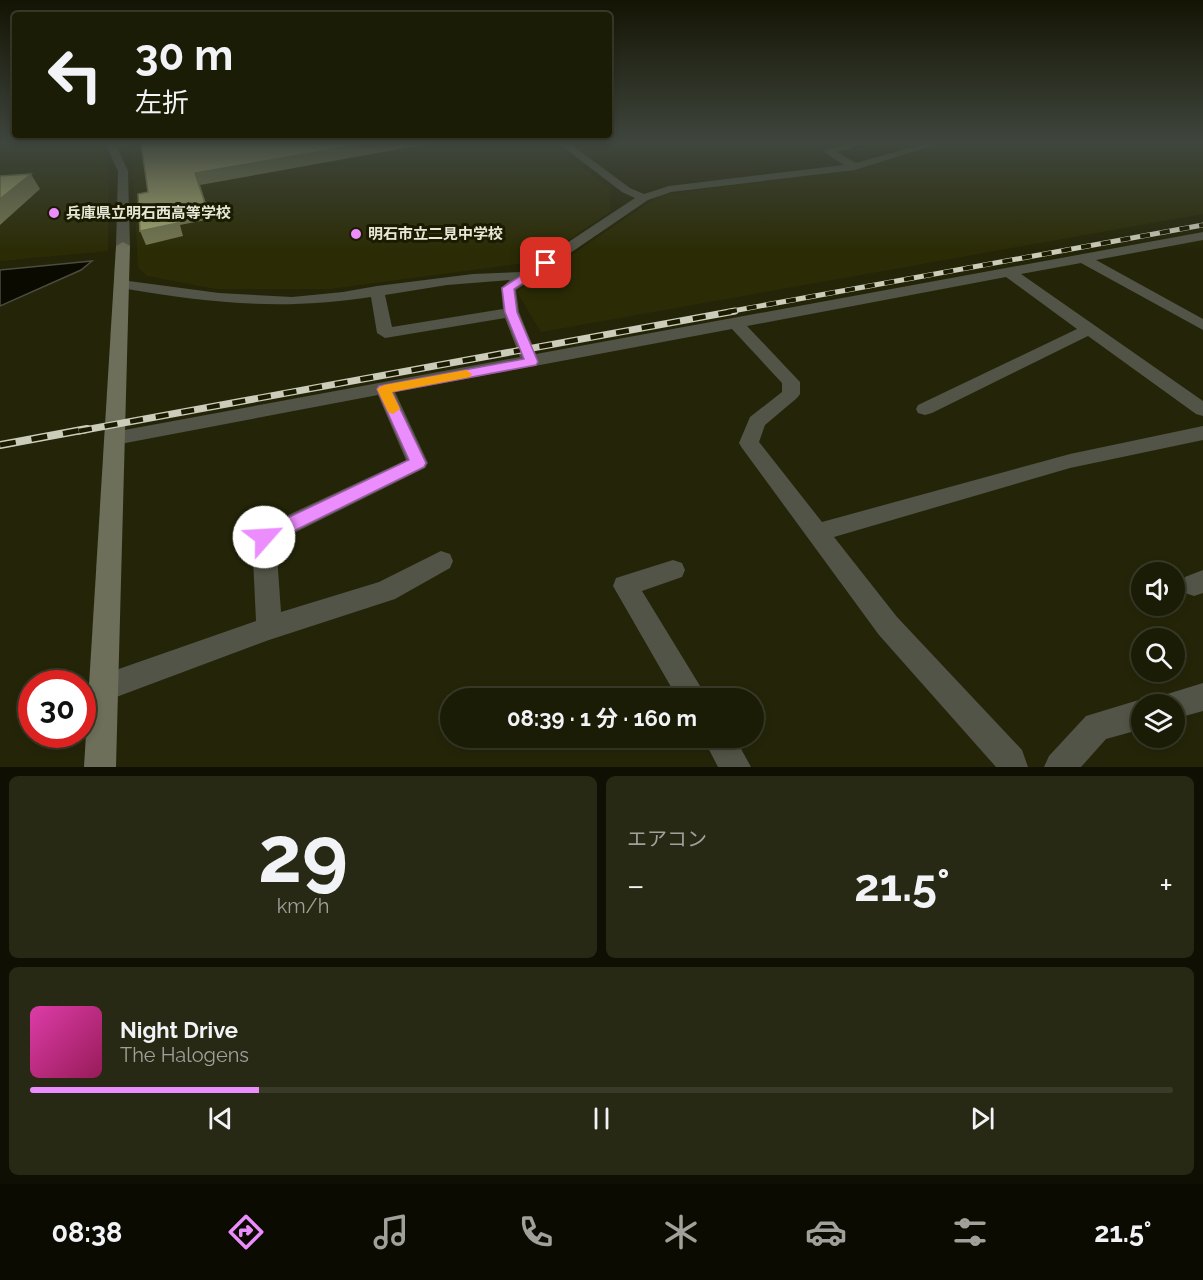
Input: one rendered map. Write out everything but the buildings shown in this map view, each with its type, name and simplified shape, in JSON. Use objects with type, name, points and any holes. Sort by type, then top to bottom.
[{"type":"street","points":[[100,767],[123,246],[123,179]]},
{"type":"street","points":[[612,179],[645,198]]},
{"type":"street","points":[[531,362],[511,312],[508,288],[645,198],[669,189],[755,179]]},
{"type":"street","points":[[115,438],[1203,236]]},
{"type":"street","points":[[1082,258],[1203,325]]},
{"type":"street","points":[[1008,272],[1203,410]]},
{"type":"street","points":[[121,284],[227,300],[316,300],[493,275],[526,276]]},
{"type":"street","points":[[377,290],[385,333],[511,312]]},
{"type":"street","points":[[735,323],[791,382],[791,394],[757,422],[749,443],[888,626],[1011,761],[1012,767]]},
{"type":"street","points":[[925,409],[1089,329]]},
{"type":"street","points":[[269,628],[264,537],[418,463],[384,389]]},
{"type":"street","points":[[817,533],[1070,461],[1203,433]]},
{"type":"street","points":[[103,688],[269,628],[386,591],[441,561]]},
{"type":"street","points":[[674,570],[625,586],[687,688]]},
{"type":"street","points":[[1185,702],[1203,697]]},
{"type":"street","points":[[1060,767],[1097,727],[1131,717]]},
{"type":"street","points":[[723,748],[735,767]]},
{"type":"shaded area","name":"兵庫県立明石西高等学校","points":[[0,179],[109,179],[108,251],[0,261]]},
{"type":"shaded area","name":"明石市立二見中学校","points":[[134,179],[598,179],[610,188],[610,212],[543,257],[518,264],[330,289],[216,289],[147,276],[138,267]]},
{"type":"shaded area","points":[[784,179],[1203,179],[1203,214],[541,332],[517,292],[660,195]]},
{"type":"shaded area","points":[[92,261],[81,270],[0,306],[0,270]]},
{"type":"railway","points":[[727,312],[1203,225]]},
{"type":"railway","points":[[79,431],[735,311]]},
{"type":"railway","points":[[0,445],[87,429]]},
{"type":"slow traffic","points":[[393,409],[384,389],[466,374]]},
{"type":"place","name":"兵庫県立明石西高等学校","points":[[54,213]]},
{"type":"place","name":"明石市立二見中学校","points":[[356,234]]},
{"type":"route","points":[[264,537],[418,463],[384,389],[531,362],[511,312],[508,288],[546,263]]}]
